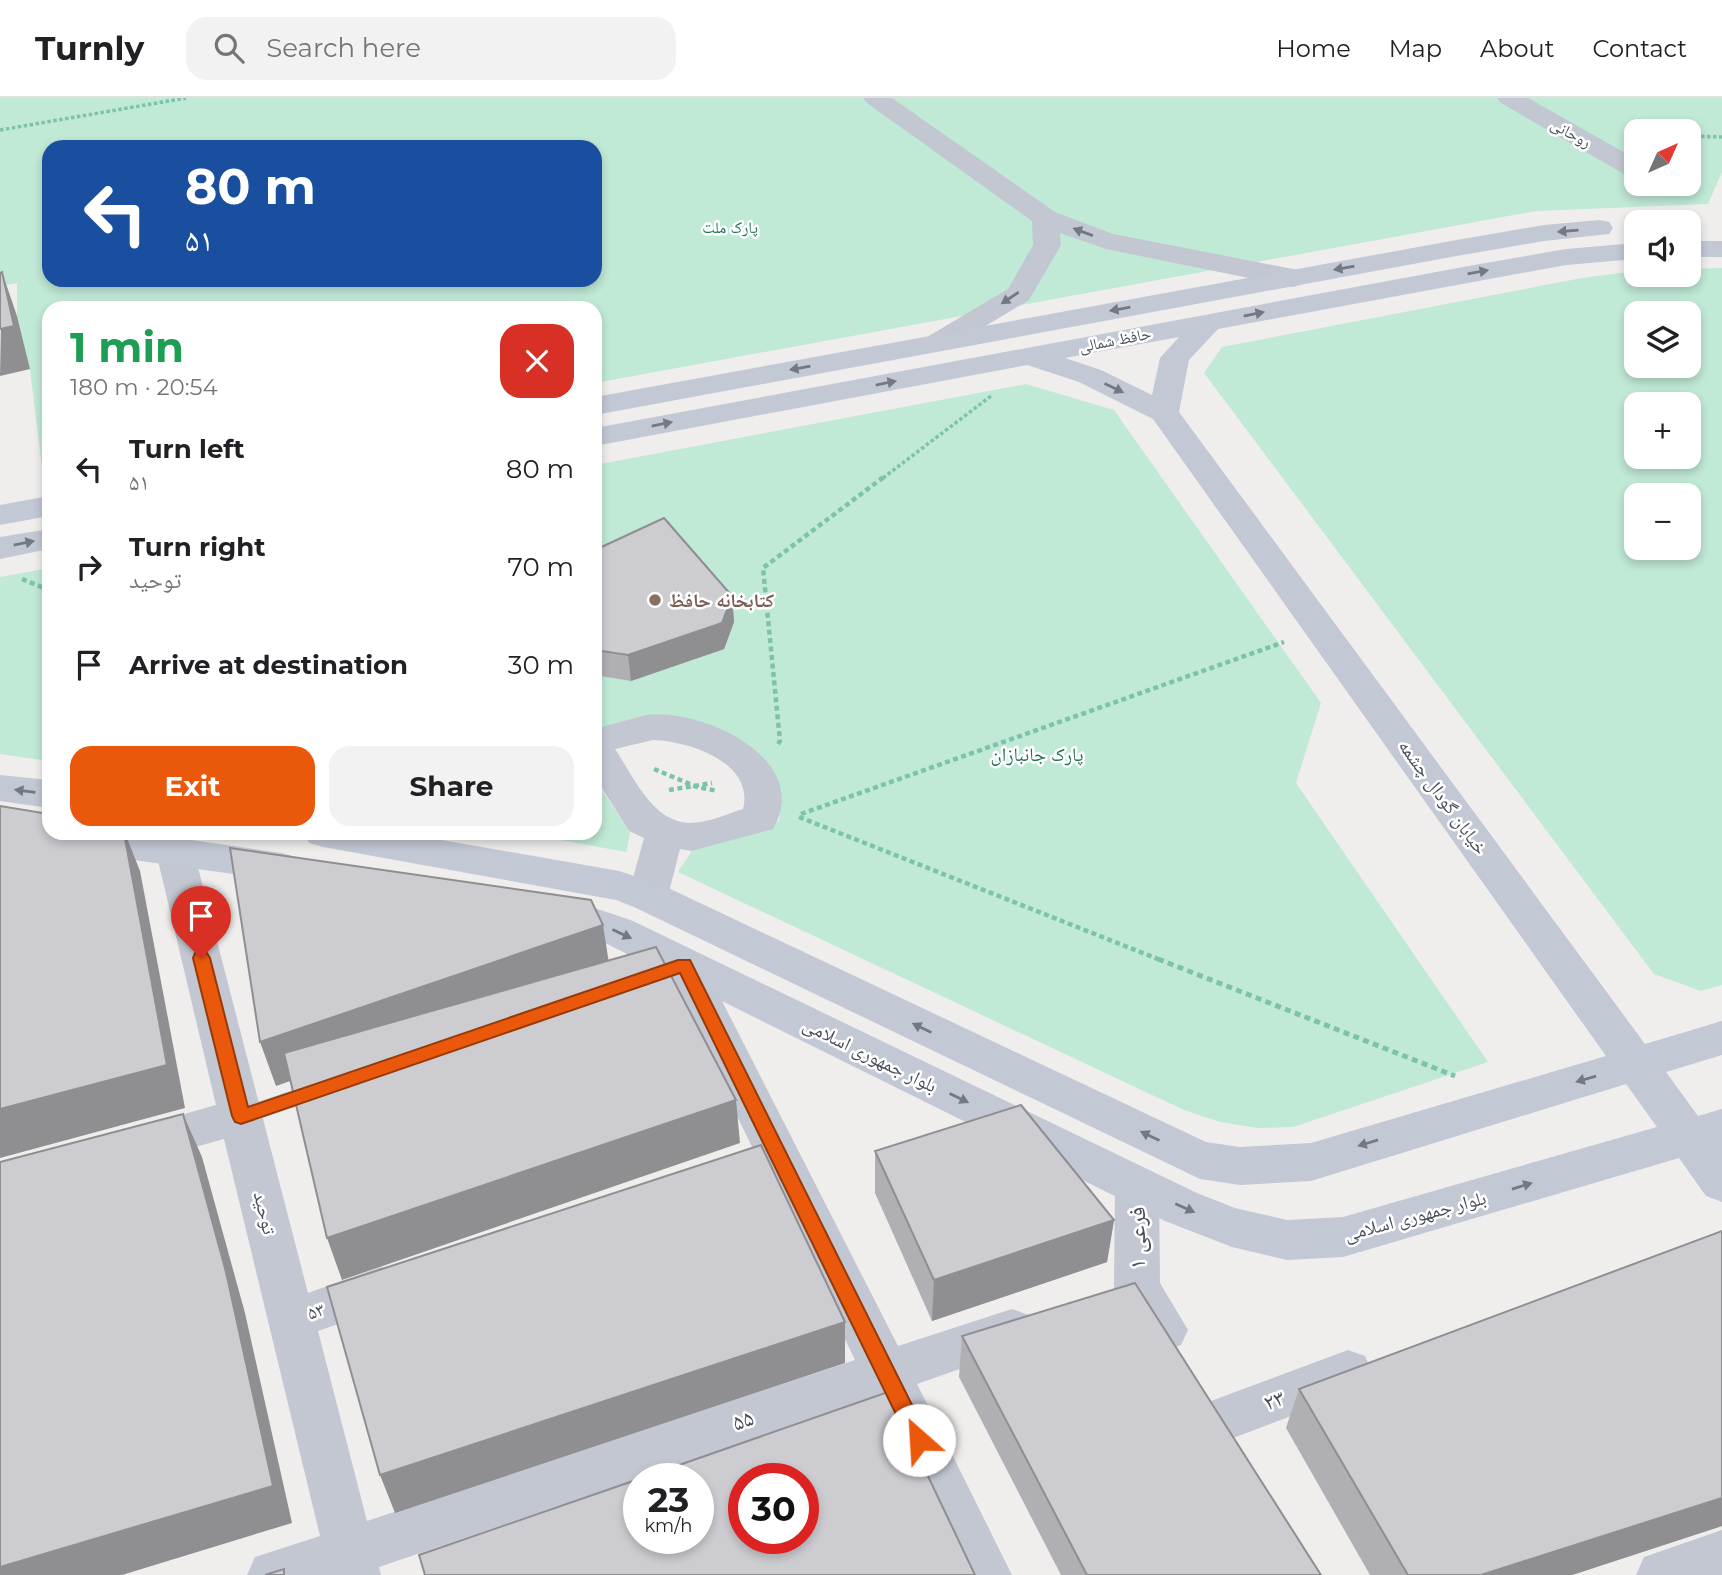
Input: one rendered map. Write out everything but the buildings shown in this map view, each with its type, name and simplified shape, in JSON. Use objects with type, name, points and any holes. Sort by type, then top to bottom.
[{"type":"main road","points":[[1701,225],[1722,225]]},
{"type":"main road","name":"حافظ شمالی","points":[[602,405],[1544,233],[1624,227]]},
{"type":"main road","points":[[1701,250],[1722,249]]},
{"type":"main road","name":"حافظ شمالی","points":[[602,436],[1033,358],[1209,322],[1566,257],[1624,252]]},
{"type":"main road","points":[[1033,358],[1090,376],[1164,412],[1175,358],[1209,322]]},
{"type":"main road","name":"خیابان گودال چشمه","points":[[1164,412],[1638,1064],[1705,1131],[1722,1183]]},
{"type":"main road","points":[[0,514],[42,507]]},
{"type":"main road","points":[[0,548],[42,539]]},
{"type":"main road","points":[[0,788],[42,793]]},
{"type":"main road","points":[[0,827],[42,833]]},
{"type":"main road","points":[[91,840],[175,852],[321,853],[619,886],[648,896],[1200,1160],[1240,1166],[1311,1162],[1722,1038]]},
{"type":"main road","name":"بلوار جمهوری اسلامی","points":[[518,910],[597,924],[619,932],[671,969],[1181,1207],[1232,1227],[1287,1240],[1343,1237],[1705,1131]]},
{"type":"street","points":[[876,98],[1045,218],[1106,241],[1293,278]]},
{"type":"street","name":"روحانی","points":[[1510,98],[1624,163]]},
{"type":"street","points":[[937,343],[1019,294],[1047,245],[1045,218]]},
{"type":"street","points":[[602,744],[653,727],[682,730],[709,737],[732,748],[761,787],[760,819],[691,837],[665,832],[643,821],[602,757]]},
{"type":"street","points":[[648,896],[665,832]]},
{"type":"street","name":"توحید","points":[[175,852],[352,1563]]},
{"type":"street","points":[[671,969],[756,1156],[885,1372],[986,1575]]},
{"type":"street","points":[[107,1153],[241,1116]]},
{"type":"street","name":"فرعی ۱","points":[[1137,1185],[1097,1301],[1211,1406]]},
{"type":"street","name":"۵۳","points":[[291,1320],[422,1273]]},
{"type":"street","name":"۵۵","points":[[273,1575],[352,1563],[885,1372],[1097,1301]]},
{"type":"street","name":"۲۳","points":[[1211,1406],[1388,1357]]},
{"type":"street","points":[[1662,1575],[1722,1555]]},
{"type":"lane","points":[[241,1116],[338,1083]]},
{"type":"path","points":[[0,130],[186,98]]},
{"type":"path","points":[[1701,136],[1722,137]]},
{"type":"path","points":[[761,787],[780,741],[762,568],[1033,358]]},
{"type":"path","points":[[1321,629],[796,816],[1514,1100]]},
{"type":"path","points":[[761,787],[697,787],[761,787]]},
{"type":"green space","name":"پارک ملت","points":[[0,98],[1722,98],[1722,172],[1708,204],[1536,211],[602,382],[602,301],[42,301],[42,468],[30,370],[17,316],[17,283],[0,286]]},
{"type":"green space","points":[[1722,268],[1722,985],[1701,991],[1654,974],[1204,373],[1222,347],[1582,278],[1624,273],[1624,287],[1701,287],[1701,269]]},
{"type":"green space","name":"پارک جانبازان","points":[[1026,384],[1114,410],[1321,703],[1296,783],[1488,1062],[1293,1127],[1257,1128],[1220,1122],[1184,1110],[678,872],[695,846],[779,821],[781,798],[762,757],[742,741],[717,729],[602,734],[602,464]]},
{"type":"green space","points":[[42,569],[42,760],[0,754],[0,577]]},
{"type":"green space","points":[[602,790],[630,833],[626,852],[560,840],[602,840]]},
{"type":"place","name":"کتابخانه حافظ","points":[[655,600]]},
{"type":"route","points":[[201,958],[241,1116],[684,965],[919,1440]]}]
